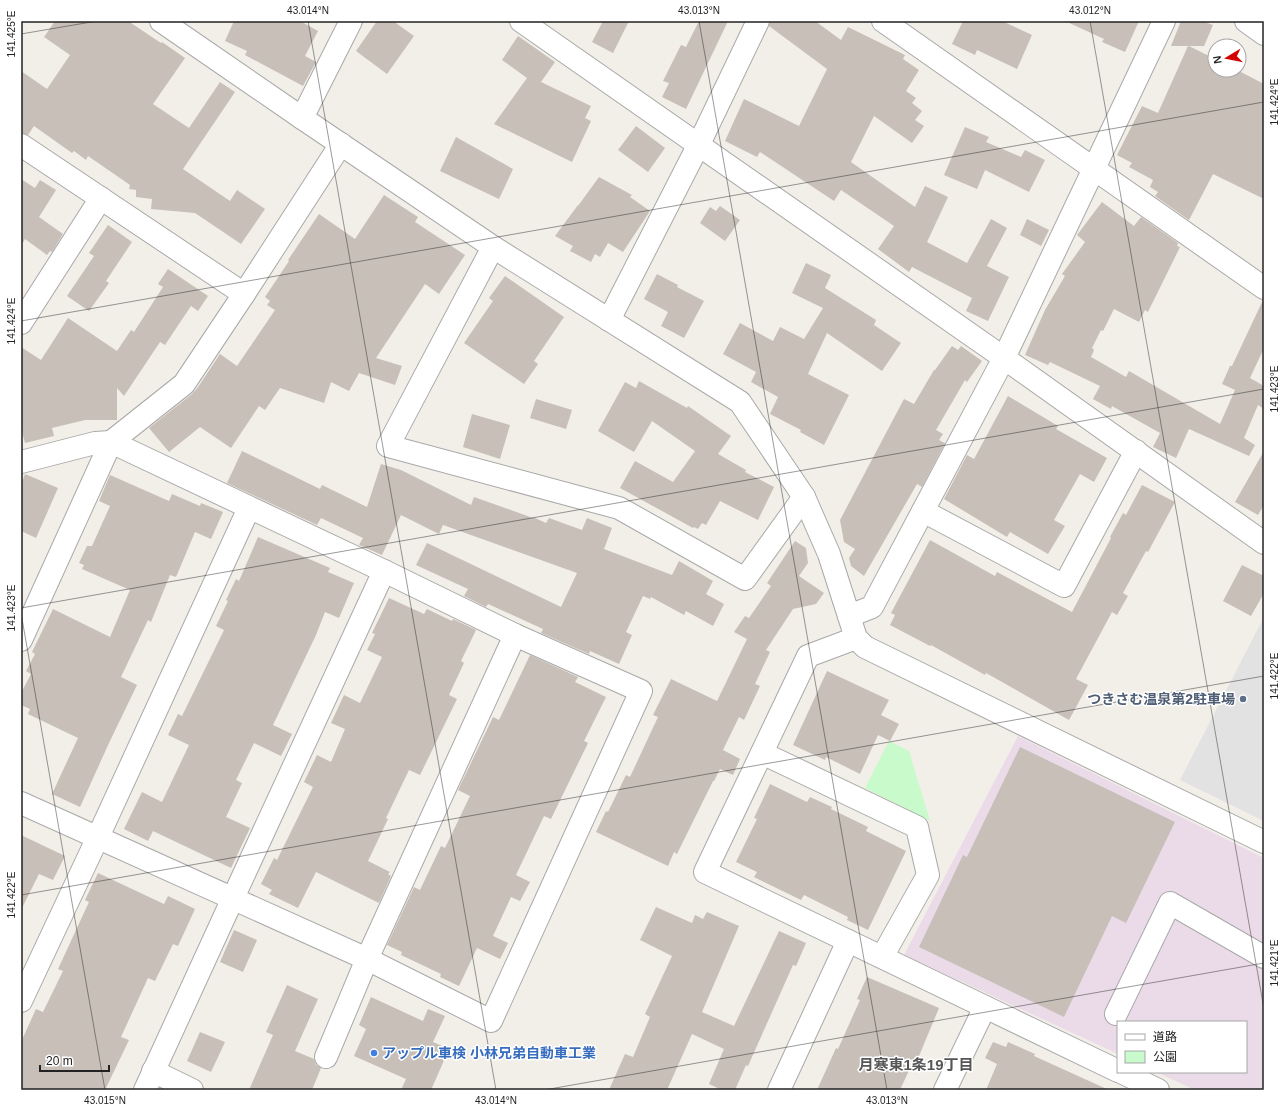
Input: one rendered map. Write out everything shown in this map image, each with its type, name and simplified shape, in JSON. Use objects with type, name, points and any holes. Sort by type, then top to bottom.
[{"type":"street","points":[[161,21],[493,247],[740,402],[804,497],[829,554],[856,638],[865,646],[1264,842]]},
{"type":"street","points":[[302,118],[351,21]]},
{"type":"street","points":[[521,21],[1004,358],[1264,543]]},
{"type":"street","points":[[609,320],[699,144],[758,21]]},
{"type":"street","points":[[883,21],[1264,288]]},
{"type":"street","points":[[849,616],[872,606],[1004,358],[1164,21]]},
{"type":"street","points":[[1246,21],[1264,34]]},
{"type":"street","points":[[21,640],[111,442],[184,384],[341,144]]},
{"type":"street","points":[[21,145],[244,294]]},
{"type":"street","points":[[21,323],[101,198]]},
{"type":"street","points":[[493,247],[388,446],[619,508],[745,579],[804,497]]},
{"type":"street","points":[[21,462],[95,443],[111,442],[384,571],[514,635],[641,691],[491,1021],[367,959],[21,803]]},
{"type":"street","points":[[923,511],[1064,586],[1136,451]]},
{"type":"street","points":[[21,1001],[249,508]]},
{"type":"street","points":[[192,1090],[149,1081],[384,571]]},
{"type":"street","points":[[326,1057],[367,959],[514,635]]},
{"type":"street","points":[[856,638],[808,656],[705,872],[1117,1070]]},
{"type":"street","points":[[762,753],[917,827],[928,875],[882,957]]},
{"type":"street","points":[[1116,1014],[1170,903],[1264,958]]},
{"type":"street","points":[[779,1090],[848,941]]},
{"type":"street","points":[[945,1090],[985,1007]]},
{"type":"street","points":[[1123,1073],[1158,1090]]},
{"type":"shaded area","name":"つきさむ温泉第2駐車場","points":[[1264,617],[1264,821],[1180,780]]},
{"type":"shaded area","points":[[1018,736],[1264,858],[1264,1090],[1195,1090],[1158,1073],[1247,1073],[1247,1021],[1117,1021],[1117,1054],[904,955]]},
{"type":"green space","points":[[889,741],[909,751],[930,821],[865,788]]},
{"type":"building","points":[[55,21],[128,21],[185,58],[153,104],[189,128],[220,82],[235,92],[183,169],[230,201],[237,190],[265,209],[241,244],[195,213],[151,209],[152,199],[136,197],[136,190],[129,189],[130,185],[88,156],[86,160],[74,151],[72,153],[34,126],[28,135],[21,133],[21,71],[47,89],[70,55],[44,37]]},
{"type":"building","points":[[234,21],[300,21],[318,31],[305,56],[316,62],[303,86],[245,55],[247,51],[225,41]]},
{"type":"building","points":[[377,21],[393,21],[414,36],[387,74],[356,51]]},
{"type":"building","points":[[603,21],[629,21],[613,53],[592,42]]},
{"type":"building","points":[[699,21],[728,21],[686,109],[662,97],[669,83],[663,81],[681,45],[686,47]]},
{"type":"building","points":[[770,21],[815,21],[841,40],[848,27],[905,55],[903,59],[919,70],[906,91],[916,98],[912,103],[922,111],[915,120],[924,126],[912,143],[874,116],[851,162],[915,207],[925,186],[948,197],[927,242],[967,263],[991,219],[1007,228],[987,266],[1009,277],[988,321],[966,311],[972,298],[912,267],[909,272],[878,249],[894,226],[841,190],[834,201],[760,152],[757,157],[725,141],[744,99],[799,126],[827,69],[769,26]]},
{"type":"building","points":[[963,21],[1002,21],[1032,35],[1017,69],[977,50],[975,55],[952,44]]},
{"type":"building","points":[[1065,21],[1139,21],[1125,52],[1102,42],[1104,39]]},
{"type":"building","points":[[1181,21],[1202,21],[1213,25],[1204,46],[1189,46],[1207,55],[1207,78],[1247,78],[1247,75],[1264,84],[1264,199],[1213,174],[1189,220],[1155,196],[1158,192],[1150,187],[1153,180],[1129,167],[1132,163],[1117,155],[1142,106],[1158,113],[1188,46],[1171,46]]},
{"type":"building","points":[[518,36],[555,62],[541,82],[591,106],[585,118],[591,121],[572,162],[494,124],[527,78],[502,60]]},
{"type":"building","points":[[636,126],[665,148],[648,172],[618,150]]},
{"type":"building","points":[[965,127],[989,137],[986,142],[1021,157],[1025,150],[1045,160],[1029,192],[985,170],[977,189],[944,175]]},
{"type":"building","points":[[456,137],[513,169],[499,199],[440,171]]},
{"type":"building","points":[[599,177],[632,195],[630,197],[650,211],[623,252],[608,243],[600,257],[595,254],[591,262],[570,251],[573,246],[555,236]]},
{"type":"building","points":[[21,179],[35,188],[40,180],[56,190],[39,217],[63,234],[52,252],[50,251],[47,255],[25,239],[21,246]]},
{"type":"building","points":[[384,195],[418,217],[415,222],[465,255],[439,294],[425,284],[376,358],[402,366],[395,385],[359,373],[349,391],[331,382],[324,403],[280,388],[265,410],[259,406],[231,448],[200,427],[169,452],[149,428],[192,394],[220,354],[237,366],[275,310],[267,305],[270,301],[265,297],[319,214],[355,239]]},
{"type":"building","points":[[1102,202],[1134,226],[1141,217],[1178,243],[1177,246],[1180,247],[1148,312],[1145,310],[1139,322],[1114,309],[1103,331],[1101,330],[1092,348],[1094,350],[1091,357],[1126,377],[1129,371],[1220,424],[1235,390],[1222,384],[1264,300],[1264,348],[1250,378],[1264,386],[1264,409],[1258,405],[1244,438],[1255,445],[1249,456],[1189,429],[1176,458],[1153,447],[1160,433],[1112,406],[1111,409],[1093,399],[1100,386],[1050,362],[1048,365],[1025,355],[1045,310],[1065,276],[1062,274],[1085,242],[1077,235]]},
{"type":"building","points":[[720,206],[740,220],[725,241],[700,223],[710,207],[716,211]]},
{"type":"building","points":[[1027,219],[1049,230],[1041,246],[1020,235]]},
{"type":"building","points":[[108,225],[132,242],[106,281],[109,283],[89,311],[67,296],[94,256],[89,253]]},
{"type":"building","points":[[806,263],[831,275],[825,288],[876,320],[874,325],[901,343],[882,371],[827,333],[808,374],[849,395],[824,445],[800,432],[801,430],[770,414],[778,397],[751,382],[756,372],[723,354],[740,323],[773,341],[780,327],[804,339],[823,308],[792,293]]},
{"type":"building","points":[[168,269],[208,296],[198,311],[191,306],[165,345],[160,342],[124,396],[117,388],[117,420],[85,420],[52,428],[54,436],[25,443],[21,427],[21,347],[41,360],[68,318],[117,351],[131,330],[134,332],[163,287],[158,284]]},
{"type":"building","points":[[657,274],[678,285],[677,287],[704,301],[684,338],[661,326],[668,312],[644,299]]},
{"type":"building","points":[[505,276],[564,317],[534,361],[538,364],[524,384],[464,343],[493,301],[489,298]]},
{"type":"building","points":[[952,346],[958,350],[961,346],[982,361],[967,382],[965,380],[936,430],[943,434],[939,440],[945,443],[922,487],[917,484],[864,576],[851,566],[849,558],[855,549],[844,542],[840,520],[904,399],[914,404],[934,370]]},
{"type":"building","points":[[639,381],[687,408],[688,406],[731,436],[718,454],[746,470],[745,472],[774,487],[758,520],[720,501],[706,525],[702,523],[698,529],[693,528],[620,488],[635,461],[673,482],[695,451],[652,421],[634,452],[598,431],[625,382],[636,388]]},
{"type":"building","points":[[1008,396],[1058,426],[1056,429],[1107,458],[1094,482],[1080,474],[1054,520],[1065,526],[1048,554],[1010,532],[1007,537],[944,499],[967,455],[974,459]]},
{"type":"building","points":[[536,399],[572,410],[566,429],[530,418]]},
{"type":"building","points":[[472,414],[510,425],[500,459],[463,447]]},
{"type":"building","points":[[242,451],[320,489],[322,485],[367,507],[381,464],[401,470],[471,505],[474,497],[533,517],[546,523],[549,518],[582,530],[587,518],[612,528],[604,549],[672,575],[679,561],[713,581],[706,594],[724,604],[713,626],[686,611],[684,615],[651,597],[650,599],[643,596],[626,632],[632,635],[619,664],[590,651],[589,654],[541,633],[543,629],[488,604],[486,607],[464,596],[468,589],[416,565],[427,543],[561,607],[577,573],[443,525],[439,534],[401,515],[382,555],[359,545],[363,538],[321,518],[317,525],[227,483]]},
{"type":"building","points":[[1264,451],[1264,505],[1258,515],[1235,502]]},
{"type":"building","points":[[25,474],[58,488],[36,538],[21,531],[21,485]]},
{"type":"building","points":[[110,475],[169,501],[172,494],[200,506],[201,503],[223,512],[211,539],[195,532],[176,577],[170,575],[151,622],[148,620],[121,677],[137,685],[80,807],[52,794],[78,738],[28,714],[30,709],[21,705],[21,693],[31,674],[26,671],[35,654],[32,652],[53,609],[110,637],[130,590],[82,569],[84,565],[79,563],[87,546],[92,546],[110,506],[99,501]]},
{"type":"building","points":[[1142,485],[1175,502],[1148,552],[1146,551],[1123,593],[1128,596],[1117,615],[1112,612],[1076,679],[1088,685],[1069,720],[986,673],[985,675],[931,645],[930,646],[890,625],[895,615],[891,613],[930,540],[995,576],[997,572],[1072,612],[1123,513],[1126,515]]},
{"type":"building","points":[[258,537],[330,568],[328,572],[354,583],[339,618],[325,612],[316,635],[273,725],[292,734],[281,756],[254,743],[236,780],[242,783],[226,817],[250,828],[231,868],[153,831],[148,841],[124,829],[142,792],[162,802],[189,745],[168,735],[178,714],[182,716],[224,630],[216,626],[228,601],[226,600],[236,579],[239,581]]},
{"type":"building","points":[[795,541],[806,548],[808,563],[799,576],[824,593],[816,604],[793,609],[766,650],[770,652],[755,684],[760,686],[744,720],[739,717],[723,750],[740,759],[733,775],[720,769],[677,854],[674,852],[668,866],[596,832],[606,811],[608,812],[626,775],[630,777],[658,717],[653,715],[671,679],[717,701],[747,639],[734,632],[745,616],[749,618],[771,586],[767,583]]},
{"type":"building","points":[[1242,565],[1264,576],[1264,593],[1251,616],[1223,601]]},
{"type":"building","points":[[389,598],[424,614],[427,609],[476,630],[461,661],[464,663],[449,695],[457,699],[420,775],[409,770],[386,818],[388,819],[368,861],[390,872],[388,874],[391,876],[379,903],[316,872],[298,908],[269,894],[272,890],[261,884],[274,858],[277,860],[313,787],[304,782],[317,755],[331,762],[345,729],[331,723],[344,695],[360,703],[382,657],[367,650],[375,634],[372,633]]},
{"type":"building","points":[[530,655],[578,677],[575,682],[606,697],[584,741],[588,743],[551,819],[544,816],[516,875],[530,882],[520,901],[511,897],[493,936],[508,943],[500,959],[477,948],[459,986],[440,977],[441,974],[401,955],[402,952],[387,945],[414,887],[420,890],[441,846],[445,848],[470,796],[458,790],[493,717],[499,720]]},
{"type":"building","points":[[827,671],[889,700],[881,715],[899,724],[890,741],[878,735],[860,774],[826,757],[825,760],[793,745]]},
{"type":"building","points":[[1020,747],[1175,822],[1126,923],[1112,916],[1064,1017],[919,947],[963,855],[967,857]]},
{"type":"building","points":[[770,784],[807,802],[810,797],[832,807],[831,809],[868,827],[866,831],[906,851],[868,930],[847,920],[848,917],[804,895],[801,900],[754,877],[757,872],[736,862],[757,819],[754,818]]},
{"type":"building","points":[[21,835],[65,856],[53,880],[39,874],[21,910]]},
{"type":"building","points":[[98,873],[164,904],[168,896],[195,909],[178,946],[173,944],[155,981],[148,978],[121,1037],[129,1040],[105,1090],[21,1090],[21,1042],[36,1009],[43,1012],[63,971],[58,969],[89,902],[85,900]]},
{"type":"building","points":[[656,907],[692,923],[695,915],[703,919],[707,912],[739,926],[702,1012],[734,1026],[779,931],[806,943],[796,966],[793,965],[748,1066],[746,1065],[735,1090],[722,1090],[709,1084],[724,1049],[692,1034],[667,1090],[609,1090],[625,1054],[633,1057],[650,1017],[645,1014],[672,956],[640,940]]},
{"type":"building","points":[[234,930],[257,940],[243,972],[220,962]]},
{"type":"building","points":[[867,977],[939,1008],[914,1068],[911,1066],[900,1090],[817,1090],[836,1048],[838,1049],[860,1000],[857,999]]},
{"type":"building","points":[[287,985],[318,999],[295,1051],[314,1059],[316,1065],[321,1068],[312,1090],[249,1090],[273,1035],[266,1032]]},
{"type":"building","points":[[371,997],[423,1021],[428,1009],[445,1016],[433,1042],[449,1049],[431,1090],[401,1090],[406,1079],[354,1056],[366,1029],[359,1025]]},
{"type":"building","points":[[200,1032],[225,1042],[211,1072],[187,1061]]},
{"type":"building","points":[[993,1042],[1006,1047],[1008,1042],[1035,1054],[1034,1056],[1109,1090],[986,1090],[997,1064],[985,1058]]},
{"type":"place","name":"つきさむ温泉第2駐車場","points":[[1243,699]]},
{"type":"place","name":"アップル車検 小林兄弟自動車工業","points":[[374,1053]]},
{"type":"district","name":"月寒東1条19丁目","points":[[916,1064]]}]
